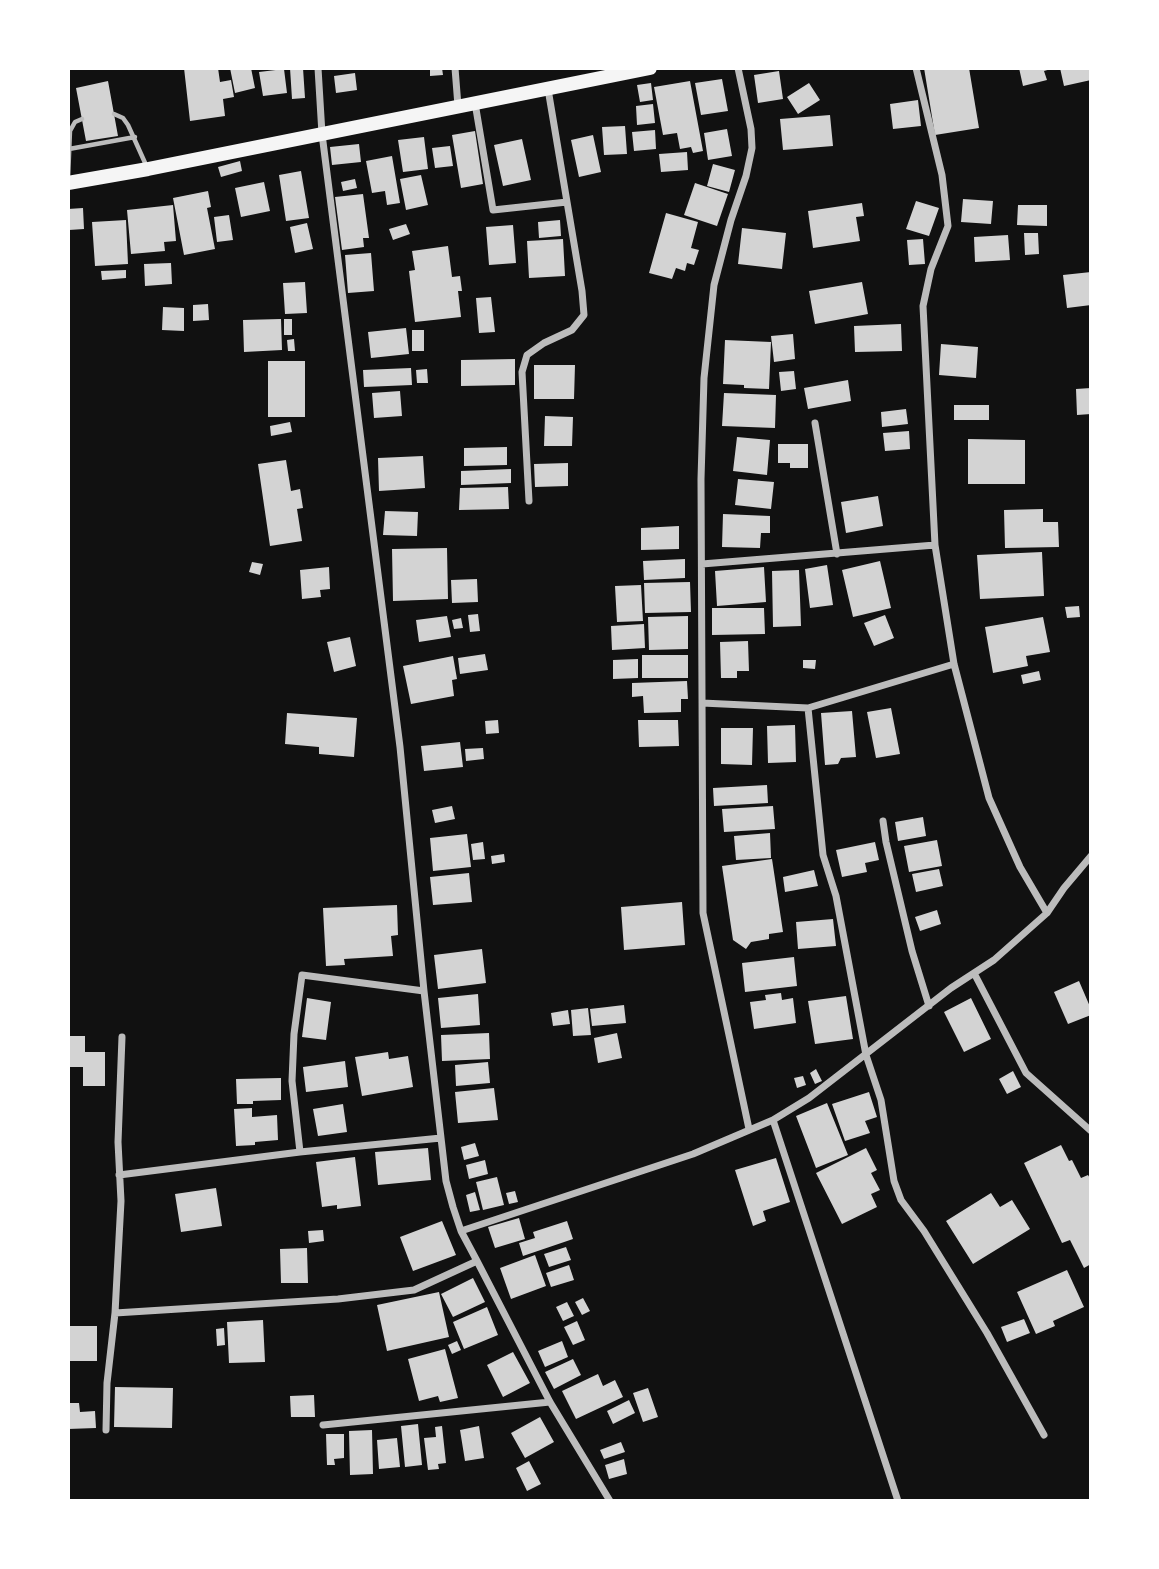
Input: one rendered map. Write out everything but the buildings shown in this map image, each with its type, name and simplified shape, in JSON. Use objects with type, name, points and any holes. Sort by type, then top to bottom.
[{"type":"main road","points":[[68,181],[148,169],[650,68]]},
{"type":"street","points":[[318,68],[322,134],[400,747],[446,1181],[461,1231],[550,1402],[610,1501]]},
{"type":"street","points":[[455,68],[458,107]]},
{"type":"street","points":[[738,68],[751,129],[752,148],[715,285],[704,377],[701,479],[703,913],[749,1129]]},
{"type":"street","points":[[916,68],[942,175],[948,226],[931,270],[923,306],[935,545],[954,664],[989,798],[1020,867],[1047,913]]},
{"type":"street","points":[[529,501],[522,372],[527,355],[544,343],[572,330],[584,315],[548,89]]},
{"type":"street","points":[[475,103],[493,210],[567,202]]},
{"type":"street","points":[[815,423],[837,554]]},
{"type":"street","points":[[702,564],[935,545]]},
{"type":"street","points":[[702,704],[808,708],[954,664]]},
{"type":"street","points":[[808,708],[823,855],[836,896],[866,1055],[881,1100],[894,1181],[901,1200],[924,1231],[987,1333],[1044,1435]]},
{"type":"street","points":[[883,821],[912,951],[929,1006]]},
{"type":"street","points":[[461,1231],[693,1154],[773,1120],[809,1098],[951,988],[994,960],[1047,913],[1091,856]]},
{"type":"street","points":[[974,973],[1026,1073],[1091,1131]]},
{"type":"street","points":[[300,1152],[292,1081],[294,1034],[302,975],[424,991]]},
{"type":"street","points":[[106,1430],[121,1201],[118,1142],[122,1037]]},
{"type":"street","points":[[773,1120],[898,1501]]},
{"type":"street","points":[[119,1175],[300,1152],[441,1138]]},
{"type":"street","points":[[115,1313],[338,1299],[414,1290],[477,1261]]},
{"type":"street","points":[[323,1425],[550,1402]]},
{"type":"lane","points":[[114,114],[123,118],[135,137],[148,169]]},
{"type":"lane","points":[[68,181],[71,131],[75,122],[82,119]]},
{"type":"lane","points":[[69,149],[135,137]]}]
